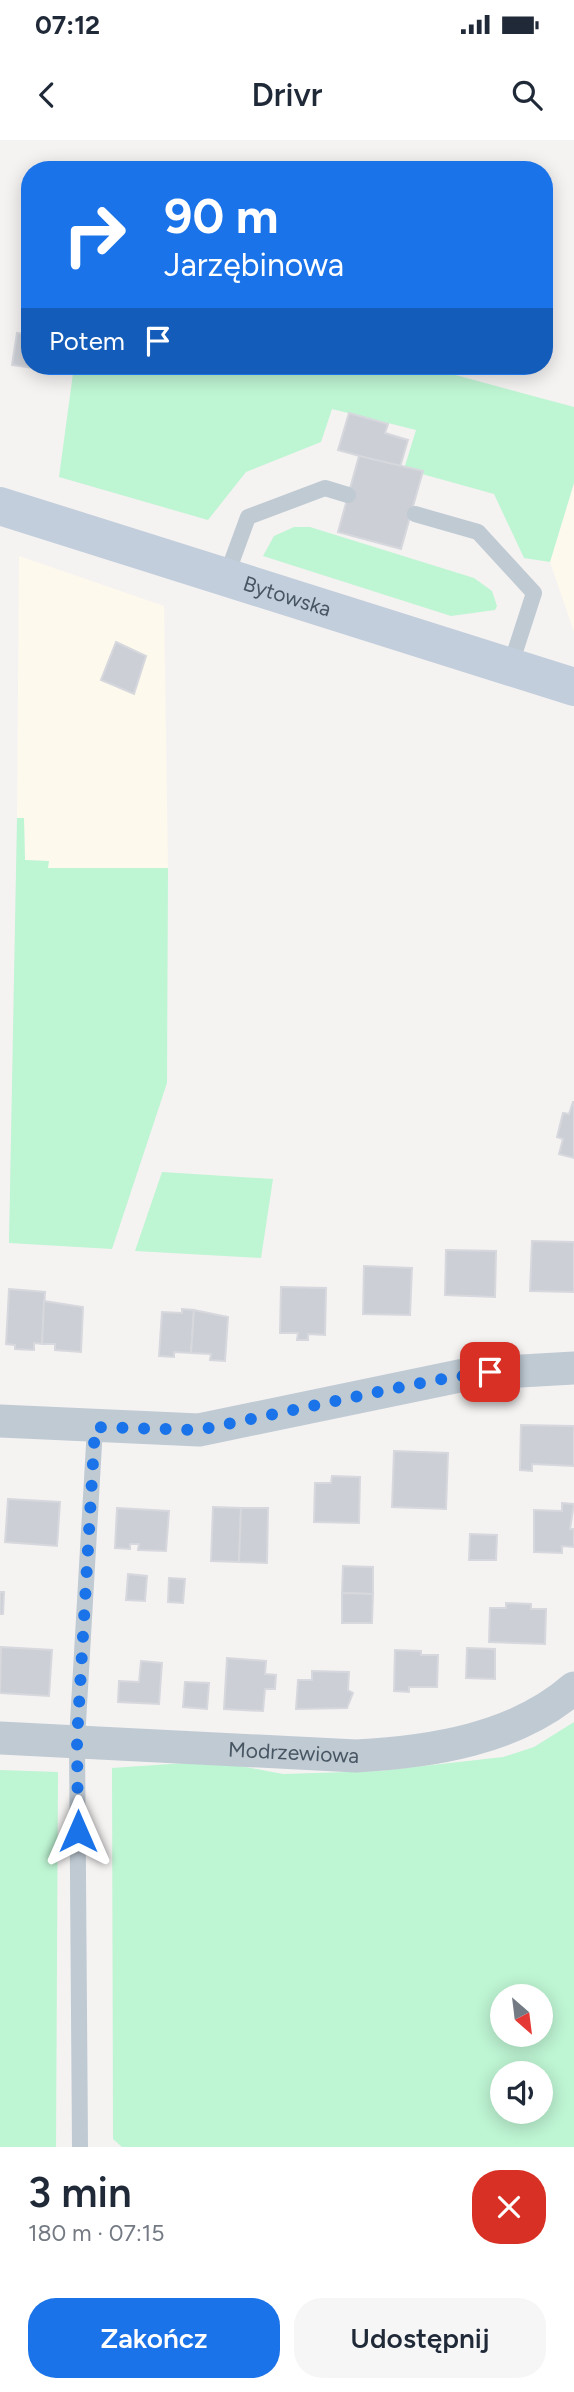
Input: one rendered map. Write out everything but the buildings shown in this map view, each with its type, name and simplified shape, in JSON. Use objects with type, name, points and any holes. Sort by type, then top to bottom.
[{"type":"main road","name":"Bytowska","points":[[0,506],[574,687]]},
{"type":"street","points":[[0,1421],[199,1430],[469,1374],[574,1368]]},
{"type":"street","name":"Modrzewiowa","points":[[0,1738],[356,1756],[406,1753],[508,1728],[556,1704],[574,1688]]},
{"type":"lane","points":[[226,577],[248,517],[325,488],[348,495]]},
{"type":"lane","points":[[415,514],[478,532],[534,593],[510,667]]},
{"type":"lane","points":[[80,2147],[77,1740],[95,1427]]},
{"type":"shaded area","points":[[574,483],[574,632],[550,562]]},
{"type":"shaded area","points":[[19,556],[164,606],[168,868],[47,868],[48,861],[25,860],[24,819],[17,818]]},
{"type":"green space","points":[[73,375],[455,375],[574,407],[574,483],[550,562],[524,558],[494,494],[404,469],[416,430],[332,409],[321,442],[246,472],[208,520],[59,477]]},
{"type":"green space","points":[[294,527],[310,527],[474,578],[492,591],[497,606],[495,610],[451,616],[263,556],[274,536]]},
{"type":"green space","points":[[17,818],[24,818],[25,860],[49,861],[48,868],[168,868],[167,1083],[112,1249],[9,1243]]},
{"type":"green space","points":[[162,1172],[273,1179],[261,1258],[135,1251]]},
{"type":"green space","points":[[574,1722],[574,2147],[122,2147],[113,2139],[112,1768],[214,1761],[283,1774],[379,1771],[503,1757],[534,1747]]},
{"type":"green space","points":[[0,1770],[58,1772],[56,2147],[0,2147]]},
{"type":"route","points":[[78,1831],[77,1740],[95,1427],[181,1432],[199,1430],[299,1411],[430,1381],[490,1372]]}]
